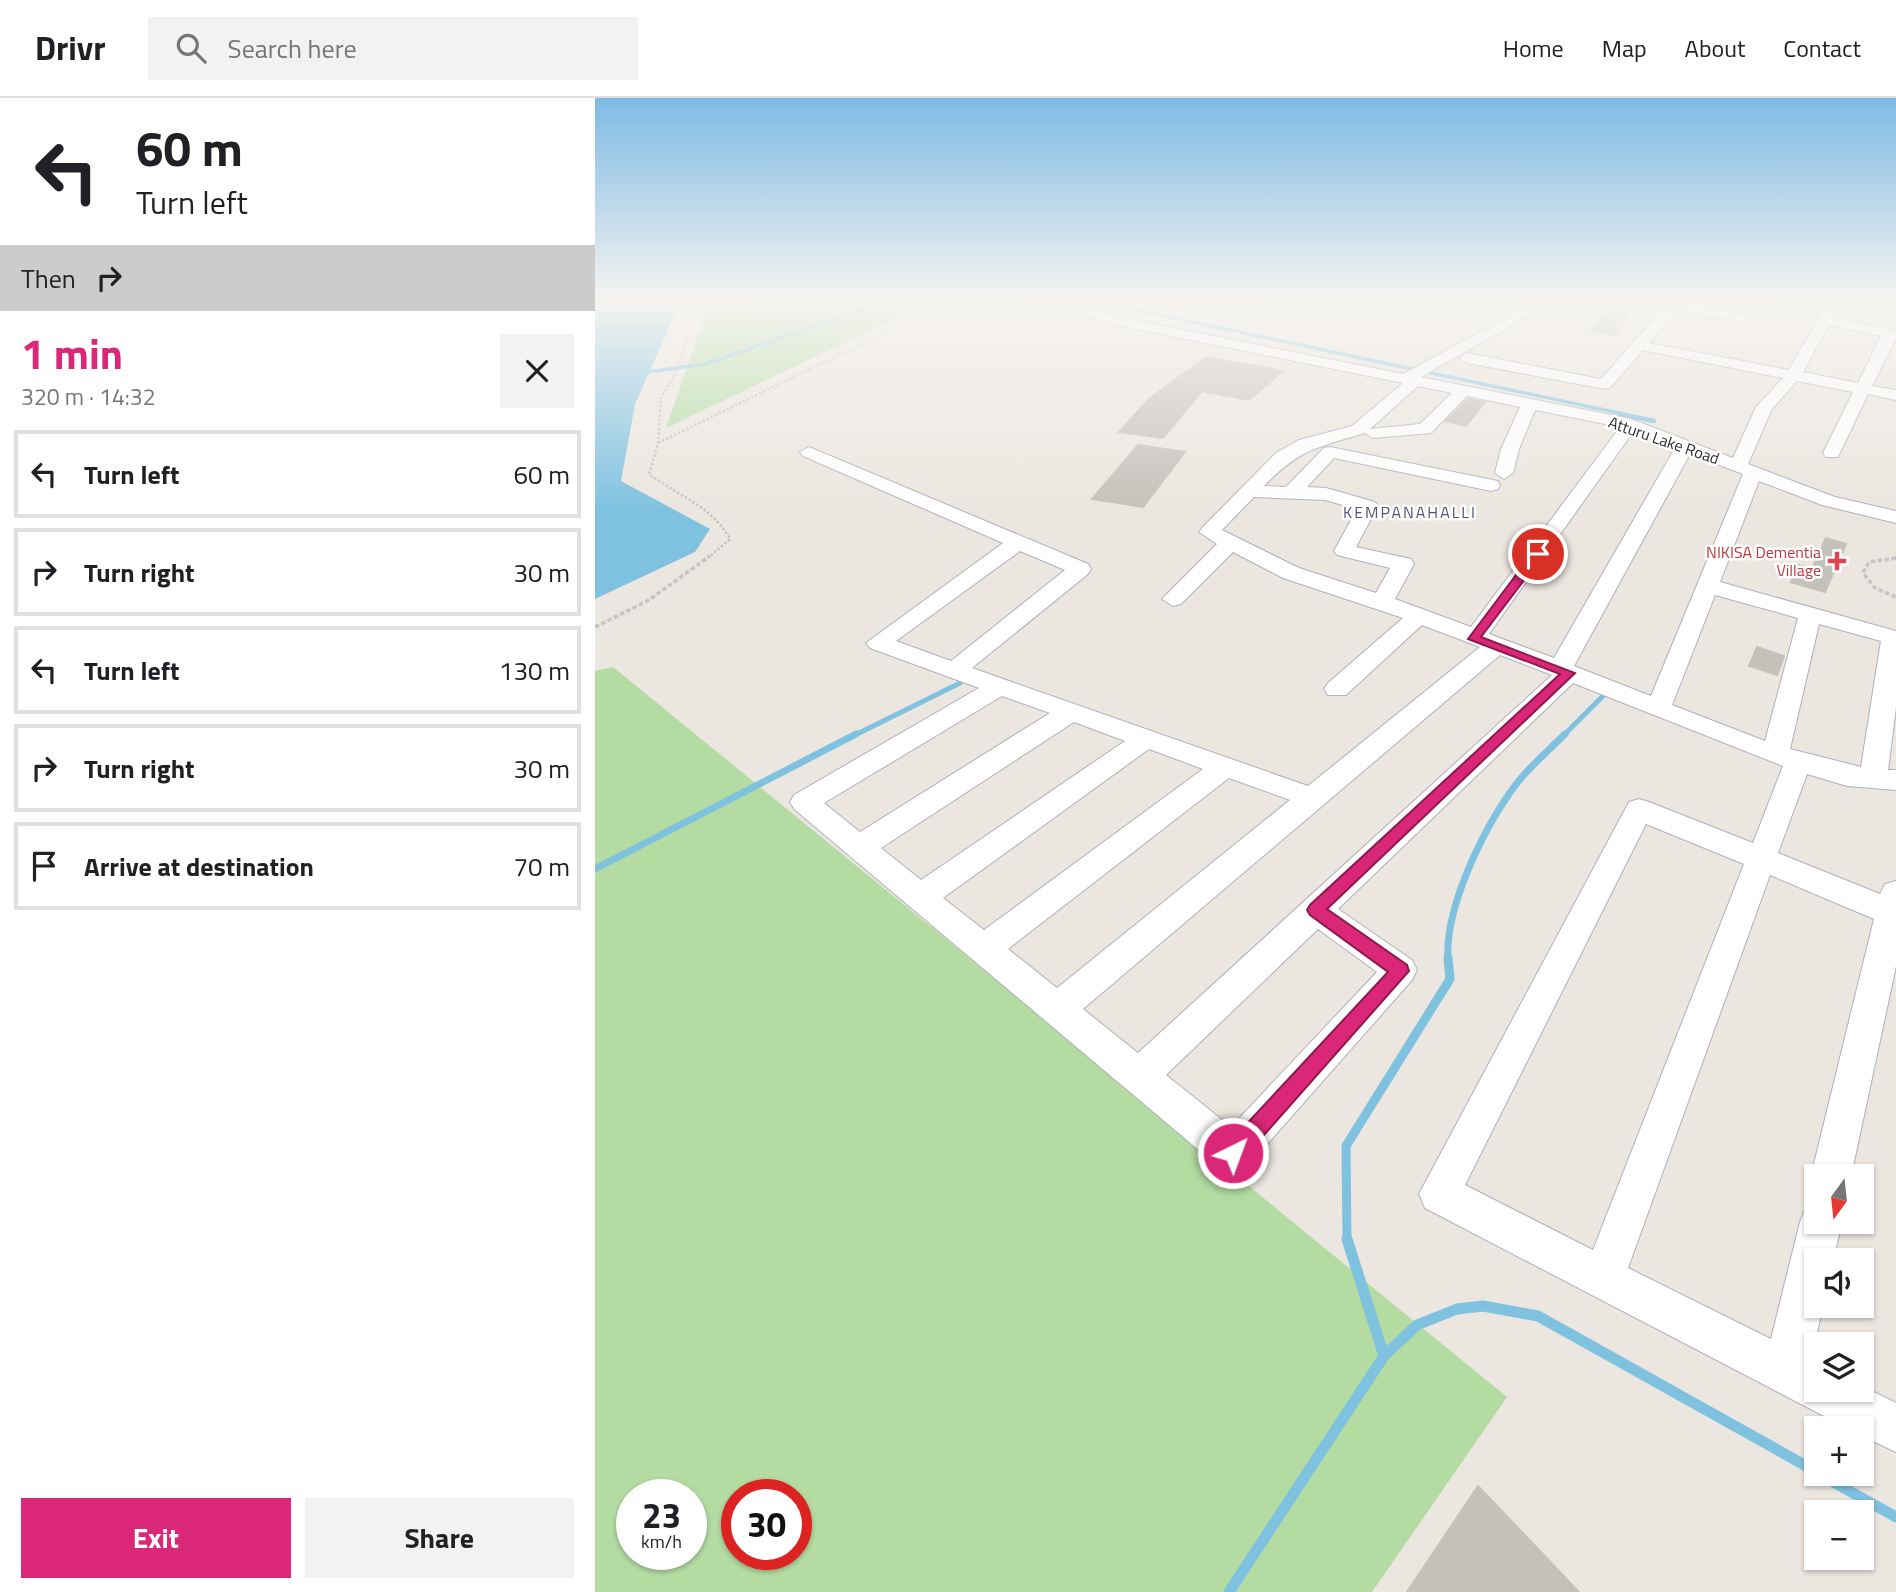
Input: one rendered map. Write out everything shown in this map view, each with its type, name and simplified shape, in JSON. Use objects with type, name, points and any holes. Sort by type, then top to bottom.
[{"type":"street","name":"Atturu Lake Road","points":[[1370,371],[1630,425],[1829,501],[1896,517]]},
{"type":"street","points":[[1425,371],[1411,379],[1358,430],[1305,444],[1282,457],[1209,532],[1291,573],[1382,602],[1787,758],[1847,776],[1885,779],[1895,638],[1709,586]]},
{"type":"street","points":[[1535,371],[1605,384],[1617,371]]},
{"type":"street","points":[[1778,371],[1896,395]]},
{"type":"street","points":[[1658,709],[1709,586],[1764,407],[1796,371]]},
{"type":"street","points":[[1832,453],[1872,371]]},
{"type":"street","points":[[1373,433],[1425,429],[1462,392]]},
{"type":"street","points":[[1305,444],[1330,452],[1460,470],[1498,479],[1530,403]]},
{"type":"street","points":[[1057,1009],[1313,797],[1485,643],[1630,425]]},
{"type":"street","points":[[1139,1076],[1565,671],[1685,446]]},
{"type":"street","points":[[809,452],[1080,569],[955,670]]},
{"type":"street","points":[[1292,492],[1330,452]]},
{"type":"street","points":[[1249,491],[1326,494],[1368,506],[1343,551],[1403,564],[1382,602]]},
{"type":"street","points":[[1018,542],[877,643],[1313,797]]},
{"type":"street","points":[[1173,599],[1230,543]]},
{"type":"street","points":[[1603,1278],[1761,860],[1787,758],[1810,614]]},
{"type":"street","points":[[1337,689],[1418,617]]},
{"type":"street","points":[[1000,686],[804,802],[1233,1153],[1401,971],[1316,910]]},
{"type":"street","points":[[859,847],[1071,712]]},
{"type":"street","points":[[921,897],[1147,738]]},
{"type":"street","points":[[984,949],[1226,766]]},
{"type":"street","points":[[1804,1381],[1439,1194],[1639,809],[1761,860],[1894,906],[1834,1164]]},
{"type":"street","points":[[1812,1332],[1820,1234]]},
{"type":"street","points":[[1845,1402],[1896,1428]]},
{"type":"path","points":[[595,627],[621,618],[688,575],[730,539],[722,521],[701,505],[666,488],[649,474],[657,443],[661,397],[677,371]]},
{"type":"path","points":[[657,443],[806,371]]},
{"type":"path","points":[[1896,558],[1869,562],[1863,573],[1875,588],[1896,597]]},
{"type":"green space","points":[[686,371],[786,371],[666,428]]},
{"type":"green space","points":[[613,667],[1507,1397],[1372,1592],[595,1592],[595,671]]},
{"type":"water","points":[[595,371],[650,371],[635,404],[621,481],[710,529],[695,552],[595,599]]},
{"type":"building","points":[[1187,371],[1283,371],[1249,400],[1202,391],[1163,438],[1119,432],[1150,398]]},
{"type":"building","points":[[1468,399],[1485,402],[1466,426],[1446,421]]},
{"type":"building","points":[[1138,445],[1185,452],[1143,507],[1092,499]]},
{"type":"building","points":[[1826,538],[1846,544],[1825,592],[1791,582],[1799,565],[1812,569]]},
{"type":"building","points":[[1757,647],[1784,656],[1777,675],[1749,666]]},
{"type":"building","points":[[1478,1486],[1579,1592],[1407,1592]]},
{"type":"waterway","points":[[641,373],[657,371]]},
{"type":"waterway","points":[[1421,371],[1628,415]]},
{"type":"waterway","points":[[1620,414],[1654,421]]},
{"type":"waterway","points":[[853,736],[960,683]]},
{"type":"waterway","points":[[1565,734],[1604,695]]},
{"type":"waterway","points":[[595,869],[856,734]]},
{"type":"waterway","points":[[1448,959],[1453,915],[1461,889],[1483,839],[1522,777],[1565,734]]},
{"type":"waterway","points":[[1347,1241],[1346,1146],[1450,979],[1448,959]]},
{"type":"waterway","points":[[1347,1239],[1384,1356]]},
{"type":"waterway","points":[[1384,1356],[1417,1325],[1457,1309],[1483,1306],[1538,1316],[1804,1465]]},
{"type":"waterway","points":[[1229,1592],[1384,1356]]},
{"type":"waterway","points":[[1840,1486],[1896,1517]]},
{"type":"place","name":"NIKISA Dementia Village","points":[[1837,561]]},
{"type":"district","name":"KEMPANAHALLI","points":[[1410,512]]},
{"type":"route","points":[[1233,1153],[1401,971],[1316,910],[1569,673],[1474,639],[1538,554]]}]
